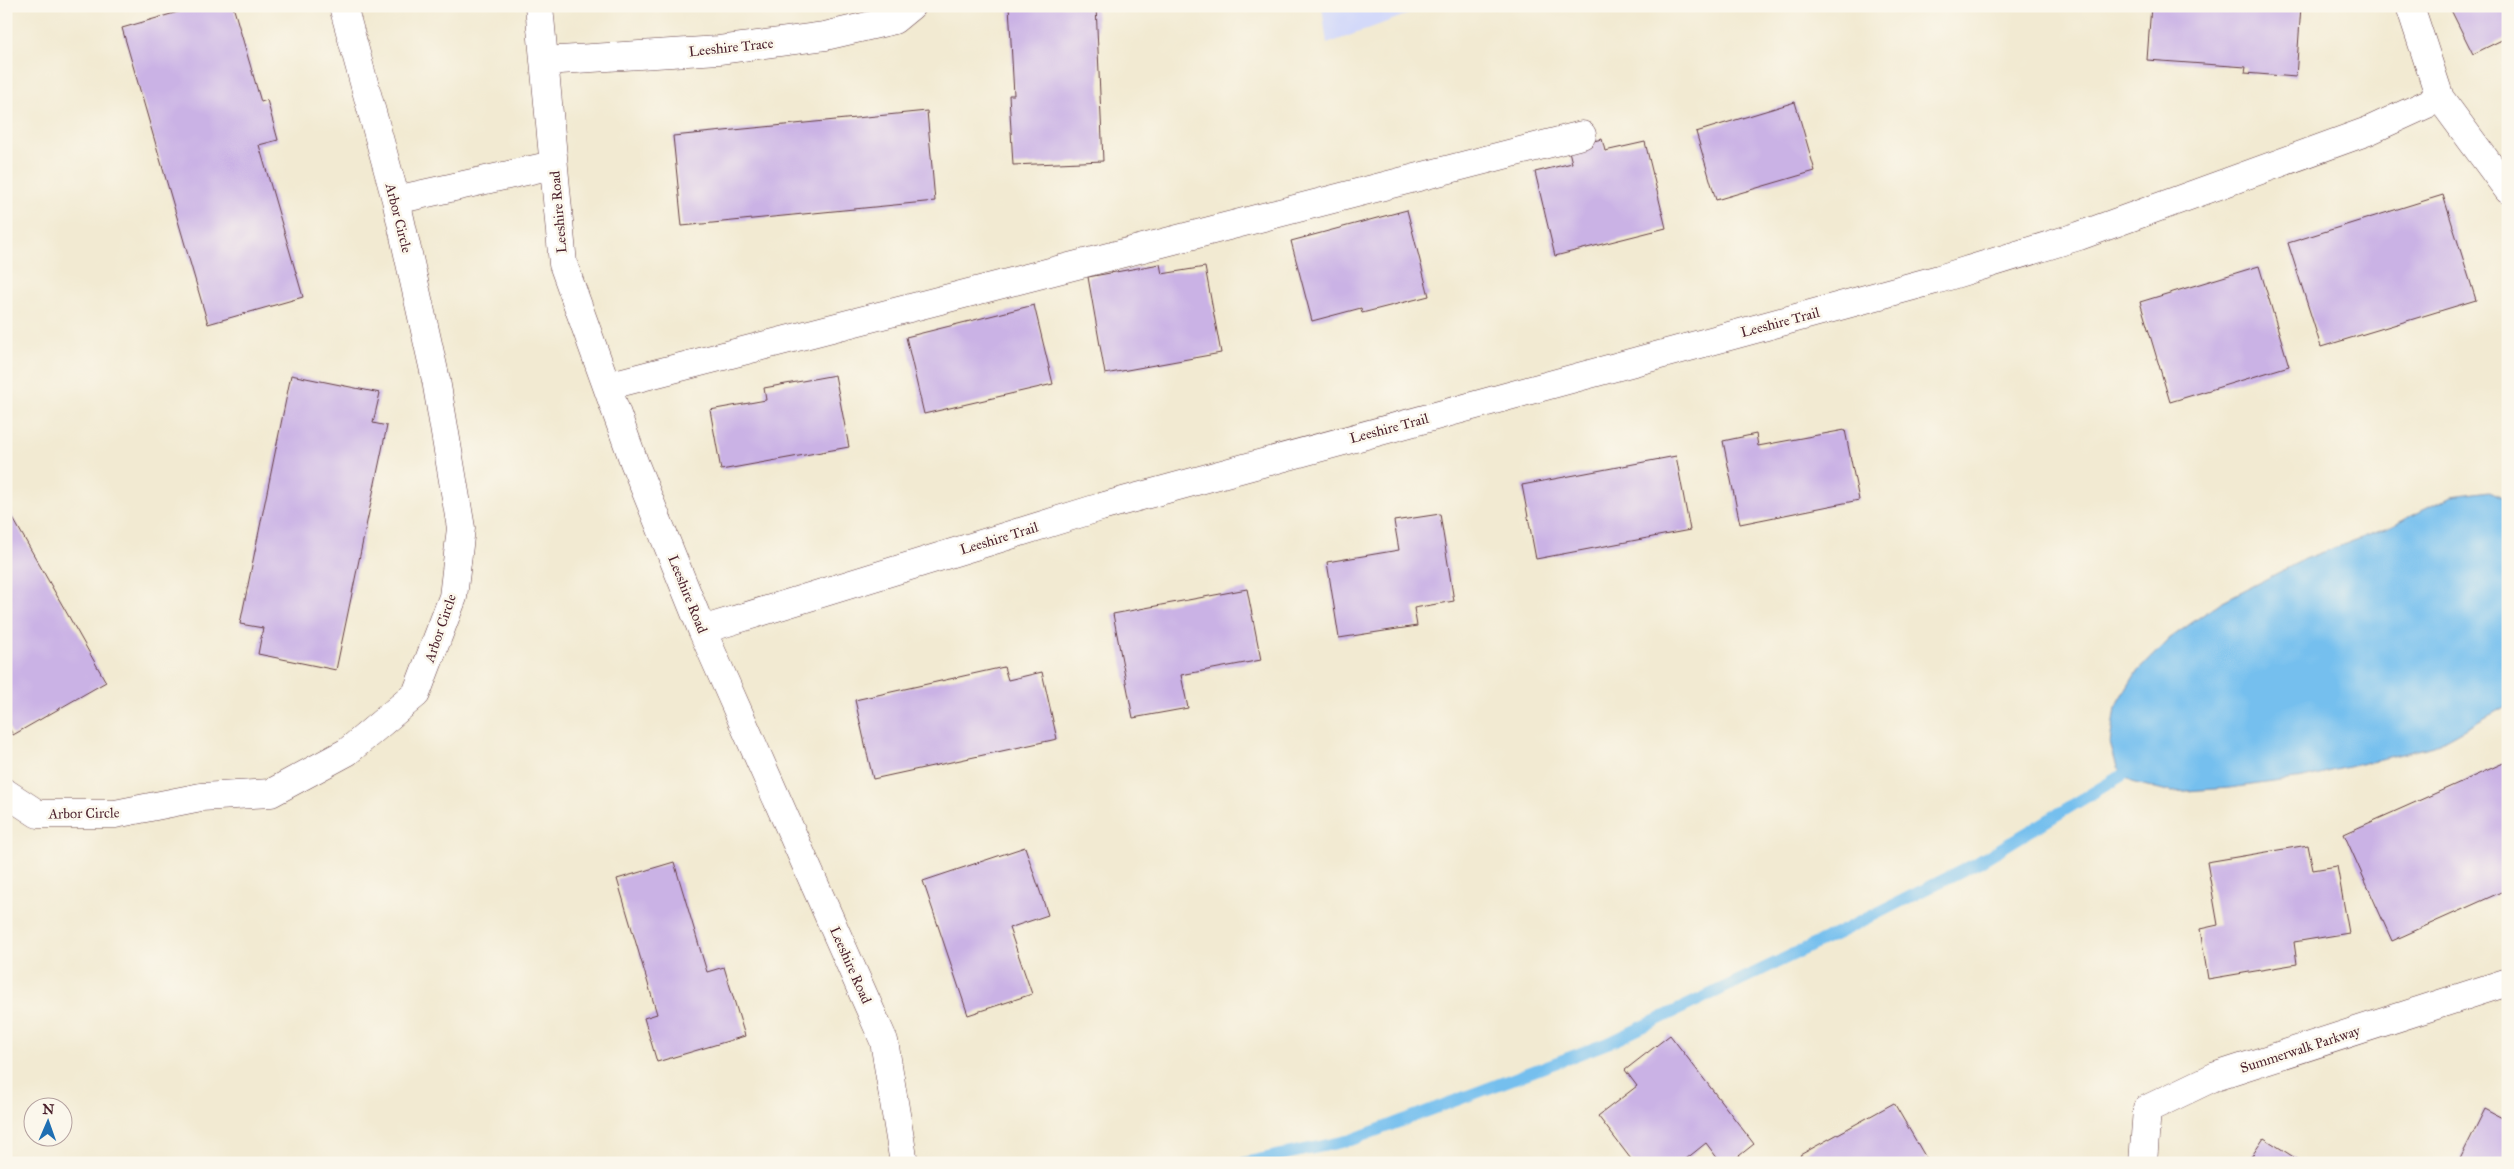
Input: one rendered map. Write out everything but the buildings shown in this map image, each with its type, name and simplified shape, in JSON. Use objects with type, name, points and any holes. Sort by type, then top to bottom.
[{"type":"street","name":"Arbor Circle","points":[[6,793],[38,814],[115,814],[201,797],[271,793],[346,752],[416,694],[453,596],[461,528],[436,380],[396,200],[342,6]]},
{"type":"street","name":"Leeshire Road","points":[[539,6],[563,264],[634,462],[702,630],[884,1041],[904,1163]]},
{"type":"street","name":"Leeshire Trace","points":[[544,61],[720,50],[826,36],[894,20],[911,6]]},
{"type":"street","points":[[2410,6],[2440,98],[2508,190]]},
{"type":"street","name":"Leeshire Trail","points":[[702,630],[1101,507],[1939,279],[2079,236],[2368,131],[2440,98]]},
{"type":"street","points":[[607,386],[1582,135]]},
{"type":"street","points":[[396,200],[553,165]]},
{"type":"street","name":"Summerwalk Parkway","points":[[2144,1163],[2147,1109],[2216,1076],[2508,982]]},
{"type":"shaded area","points":[[1322,6],[1430,6],[1327,44]]},
{"type":"water","points":[[2490,491],[2508,500],[2508,705],[2434,746],[2303,778],[2229,788],[2172,792],[2131,782],[2117,767],[2110,743],[2115,708],[2136,673],[2169,639],[2221,602],[2305,559],[2388,528],[2451,496]]},
{"type":"waterway","points":[[1244,1163],[1351,1140],[1613,1041],[1838,933],[1977,863],[2124,774]]}]
